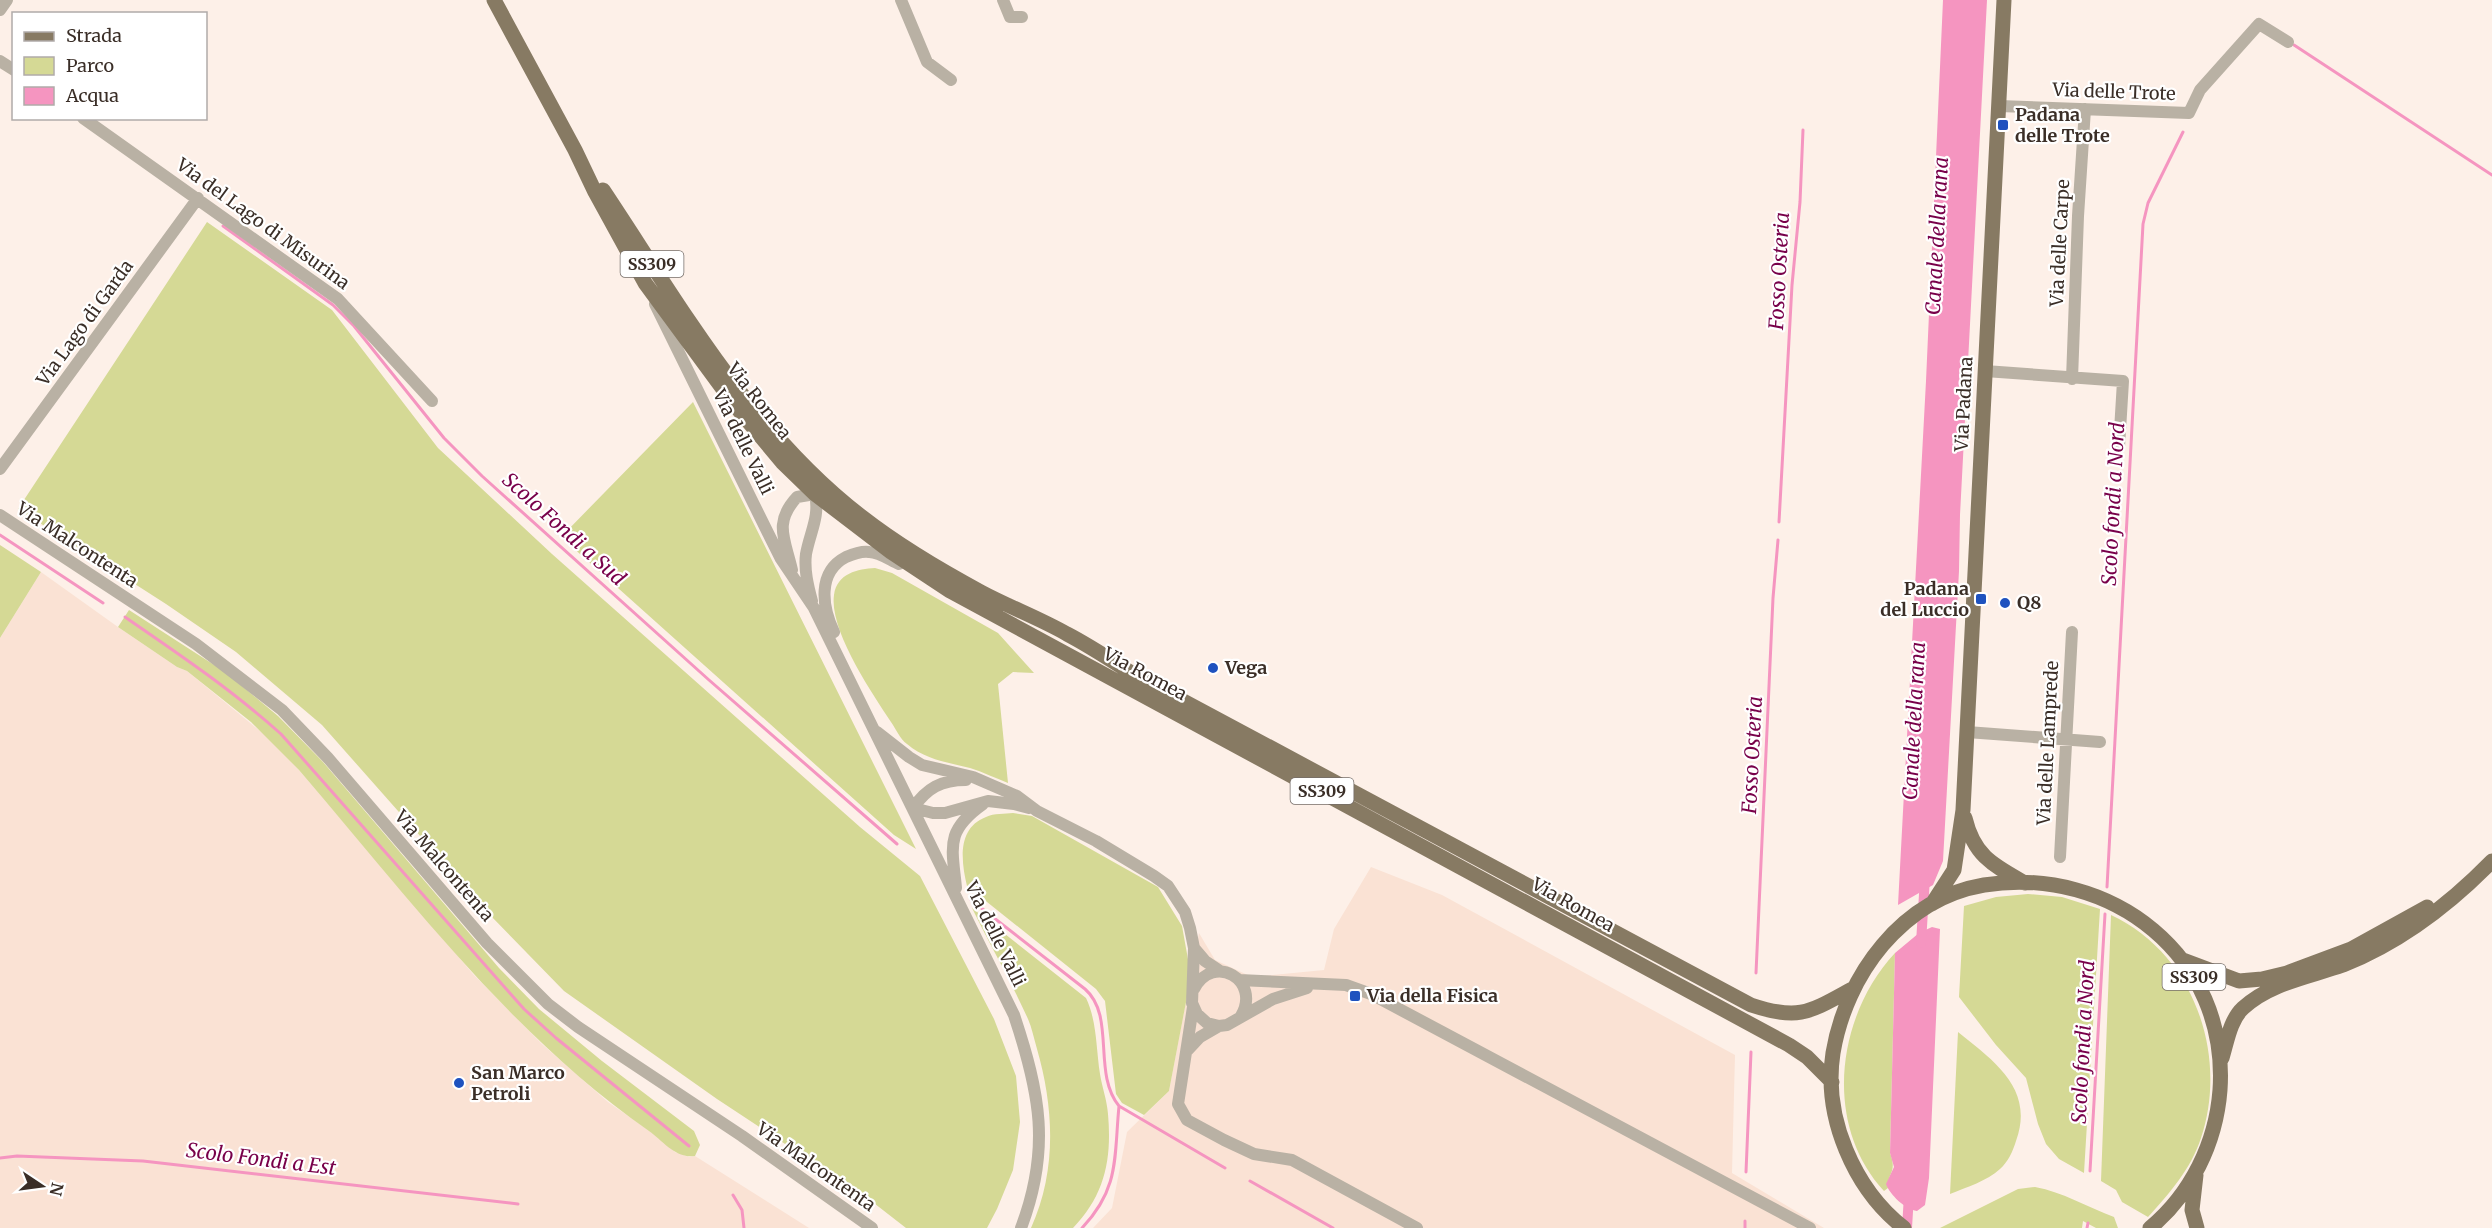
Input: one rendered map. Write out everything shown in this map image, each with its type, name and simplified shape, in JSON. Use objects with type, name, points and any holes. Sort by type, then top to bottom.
[{"type":"main road","name":"Via Romea","points":[[494,0],[647,286],[736,408],[782,462],[925,576],[1789,1045],[1808,1057],[1832,1082]]},
{"type":"main road","name":"Via Padana","points":[[1963,810],[2004,0]]},
{"type":"main road","name":"Via Romea","points":[[575,150],[729,377],[819,490],[981,592],[1068,634],[1133,674],[1751,1005],[1774,1012],[1801,1013],[1815,1009],[1852,989]]},
{"type":"main road","points":[[1963,810],[1974,845],[1985,860],[2025,883]]},
{"type":"main road","points":[[1931,906],[1954,870],[1963,810]]},
{"type":"main road","points":[[2220,1064],[2233,1022],[2242,1009],[2266,991],[2344,964],[2372,951],[2437,912],[2492,861]]},
{"type":"main road","points":[[2182,959],[2204,970],[2239,981],[2287,973],[2340,953],[2383,933],[2471,882]]},
{"type":"main road","name":"SS309","points":[[1904,1228],[1872,1195],[1851,1160],[1837,1122],[1832,1082],[1836,1034],[1852,989],[1870,959],[1894,933],[1931,906],[1957,894],[1985,885],[2025,883],[2068,887],[2114,904],[2153,929],[2182,959],[2199,986],[2210,1011],[2220,1064],[2219,1101],[2209,1143],[2197,1170],[2171,1208],[2150,1228]]},
{"type":"main road","name":"SS309","points":[[2197,1170],[2192,1210],[2197,1228]]},
{"type":"street","points":[[0,9],[7,0]]},
{"type":"street","points":[[901,0],[927,62],[951,80]]},
{"type":"street","points":[[1003,0],[1010,17],[1022,17]]},
{"type":"street","name":"Via delle Trote","points":[[1999,106],[2189,113],[2200,90],[2259,24],[2288,42]]},
{"type":"street","name":"Via delle Carpe","points":[[2072,379],[2085,109]]},
{"type":"street","name":"Via del Lago di Misurina","points":[[86,120],[338,299],[432,401]]},
{"type":"street","name":"Via Lago di Garda","points":[[0,469],[198,198]]},
{"type":"street","name":"Via delle Valli","points":[[647,286],[770,537],[814,608],[1014,1015],[1030,1063],[1038,1097],[1040,1138],[1031,1201],[1021,1228]]},
{"type":"street","points":[[1985,371],[2123,381],[2119,447]]},
{"type":"street","name":"Via delle Valli","points":[[794,579],[782,535],[783,516],[797,497],[819,490],[818,508],[806,555],[805,571],[814,608]]},
{"type":"street","name":"Via Malcontenta","points":[[0,515],[204,650],[282,710],[328,758],[486,943],[548,1004],[627,1061],[742,1136],[872,1228]]},
{"type":"street","name":"Via delle Valli","points":[[846,673],[838,643],[828,619],[824,590],[829,574],[838,562],[853,554],[869,552],[925,576]]},
{"type":"street","name":"Via delle Lamprede","points":[[2060,857],[2072,632]]},
{"type":"street","points":[[874,729],[922,765],[990,783],[1017,796],[1037,811],[1096,841],[1168,886],[1185,912],[1194,948],[1193,1007],[1178,1104],[1187,1120],[1254,1154],[1292,1160],[1417,1228]]},
{"type":"street","points":[[1967,732],[2100,742]]},
{"type":"street","points":[[990,783],[971,780],[944,782],[927,790],[913,808],[933,813],[945,813],[988,801],[1014,804],[1037,811]]},
{"type":"street","points":[[957,898],[952,852],[954,835],[967,816],[988,801]]},
{"type":"street","points":[[1194,948],[1205,961],[1220,971],[1232,975],[1244,987],[1247,1000],[1241,1016]]},
{"type":"street","points":[[1194,990],[1204,976],[1220,971]]},
{"type":"street","points":[[1239,980],[1346,985],[1371,994],[1809,1228]]},
{"type":"street","points":[[1185,1053],[1200,1037],[1219,1026],[1231,1024],[1273,999],[1317,985]]},
{"type":"street","points":[[1193,1007],[1203,1021],[1219,1026]]},
{"type":"shaded area","points":[[41,572],[118,627],[177,667],[187,671],[271,740],[473,974],[542,1044],[608,1102],[657,1136],[675,1152],[689,1157],[695,1156],[809,1228],[0,1228],[0,638]]},
{"type":"shaded area","points":[[1371,867],[1442,895],[1735,1055],[1732,1173],[1824,1228],[1093,1228],[1112,1208],[1127,1132],[1169,1091],[1199,933],[1215,960],[1252,977],[1324,970],[1334,929]]},
{"type":"green space","points":[[207,222],[332,310],[438,448],[552,554],[860,827],[920,876],[994,1019],[1016,1076],[1020,1122],[1013,1170],[987,1228],[906,1228],[870,1200],[717,1099],[564,991],[490,915],[322,725],[236,652],[18,509]]},
{"type":"green space","points":[[693,402],[916,849],[894,835],[561,537]]},
{"type":"green space","points":[[0,545],[41,572],[0,638]]},
{"type":"green space","points":[[875,568],[892,573],[998,633],[1034,673],[1013,672],[998,684],[1008,783],[975,770],[929,757],[914,749],[900,737],[873,695],[838,626],[834,595],[839,582],[844,577],[855,571]]},
{"type":"green space","points":[[129,610],[225,672],[278,716],[323,762],[499,968],[539,1009],[602,1061],[694,1131],[700,1145],[695,1156],[682,1155],[670,1148],[551,1052],[463,962],[299,770],[251,722],[187,671],[177,667],[118,627]]},
{"type":"green space","points":[[1013,813],[1032,816],[1158,887],[1182,926],[1191,976],[1169,1091],[1144,1115],[1122,1103],[1116,1094],[1105,1001],[1096,989],[967,886],[963,866],[963,846],[970,829],[977,822],[989,816]]},
{"type":"green space","points":[[2028,894],[2062,897],[2100,909],[2084,1173],[2059,1159],[2046,1144],[2038,1124],[2026,1078],[1996,1045],[1959,997],[1964,906],[1996,897]]},
{"type":"green space","points":[[972,908],[1086,998],[1090,1007],[1107,1109],[1109,1146],[1104,1176],[1093,1203],[1073,1228],[1031,1228],[1045,1184],[1049,1162],[1049,1117],[1043,1071],[1029,1022]]},
{"type":"green space","points":[[2111,915],[2140,932],[2164,954],[2183,980],[2197,1009],[2206,1041],[2210,1073],[2209,1106],[2197,1149],[2185,1171],[2148,1217],[2122,1202],[2116,1190],[2101,1181]]},
{"type":"green space","points":[[1895,953],[1890,1153],[1893,1165],[1888,1188],[1884,1191],[1864,1164],[1851,1134],[1845,1103],[1844,1070],[1850,1038],[1860,1007],[1875,978]]},
{"type":"green space","points":[[1958,1032],[1985,1054],[2008,1078],[2020,1106],[2020,1123],[2013,1149],[2003,1166],[1983,1180],[1950,1194]]},
{"type":"green space","points":[[2035,1187],[2065,1196],[2114,1217],[2118,1228],[2096,1228],[2083,1221],[2082,1228],[1940,1228],[2018,1189]]},
{"type":"water","points":[[1943,0],[1987,0],[1959,571],[1943,861],[1933,885],[1898,905],[1926,381]]},
{"type":"water","points":[[1932,927],[1940,929],[1929,1178],[1925,1205],[1917,1211],[1898,1201],[1886,1184],[1894,1167],[1890,1153],[1895,953],[1919,933]]},
{"type":"waterway","name":"Scolo fondi a Nord","points":[[2294,45],[2492,175]]},
{"type":"waterway","name":"Fosso Osteria","points":[[1779,522],[1803,130]]},
{"type":"waterway","name":"Scolo fondi a Nord","points":[[2107,887],[2143,224],[2148,203],[2183,132]]},
{"type":"waterway","name":"Scolo Fondi a Sud","points":[[223,226],[333,305],[354,326],[444,438],[482,476],[709,680],[897,844]]},
{"type":"waterway","points":[[0,535],[103,603]]},
{"type":"waterway","name":"Fosso Osteria","points":[[1756,973],[1773,598],[1778,540]]},
{"type":"waterway","points":[[125,617],[224,687],[281,734],[524,1009],[556,1038],[689,1146]]},
{"type":"waterway","name":"Canale della rana","points":[[1921,943],[1925,878]]},
{"type":"waterway","name":"Scolo Fondi a Sud","points":[[971,900],[1085,989],[1094,1000],[1100,1014],[1107,1078],[1111,1093],[1119,1106],[1225,1168]]},
{"type":"waterway","name":"Scolo fondi a Nord","points":[[2090,1171],[2105,914]]},
{"type":"waterway","name":"Fosso Osteria","points":[[1746,1172],[1751,1052]]},
{"type":"waterway","name":"Scolo Fondi a Est","points":[[1082,1228],[1103,1199],[1109,1185],[1115,1156],[1119,1106]]},
{"type":"waterway","name":"Scolo Fondi a Est","points":[[0,1158],[17,1156],[143,1161],[518,1204]]},
{"type":"waterway","name":"Scolo Fondi a Sud","points":[[1250,1181],[1333,1228]]},
{"type":"waterway","name":"Scolo Fondi a Est","points":[[733,1195],[742,1210],[744,1228]]},
{"type":"waterway","name":"Canale della rana","points":[[1907,1228],[1909,1195]]},
{"type":"waterway","name":"Fosso Osteria","points":[[1745,1221],[1745,1228]]},
{"type":"waterway","name":"Scolo fondi a Nord","points":[[2087,1228],[2088,1223]]},
{"type":"place","name":"Padana delle Trote","points":[[2003,125]]},
{"type":"place","name":"Padana del Luccio","points":[[1981,599]]},
{"type":"place","name":"Q8","points":[[2005,603]]},
{"type":"place","name":"Vega","points":[[1213,668]]},
{"type":"place","name":"Via della Fisica","points":[[1355,996]]},
{"type":"place","name":"San Marco Petroli","points":[[459,1083]]}]
